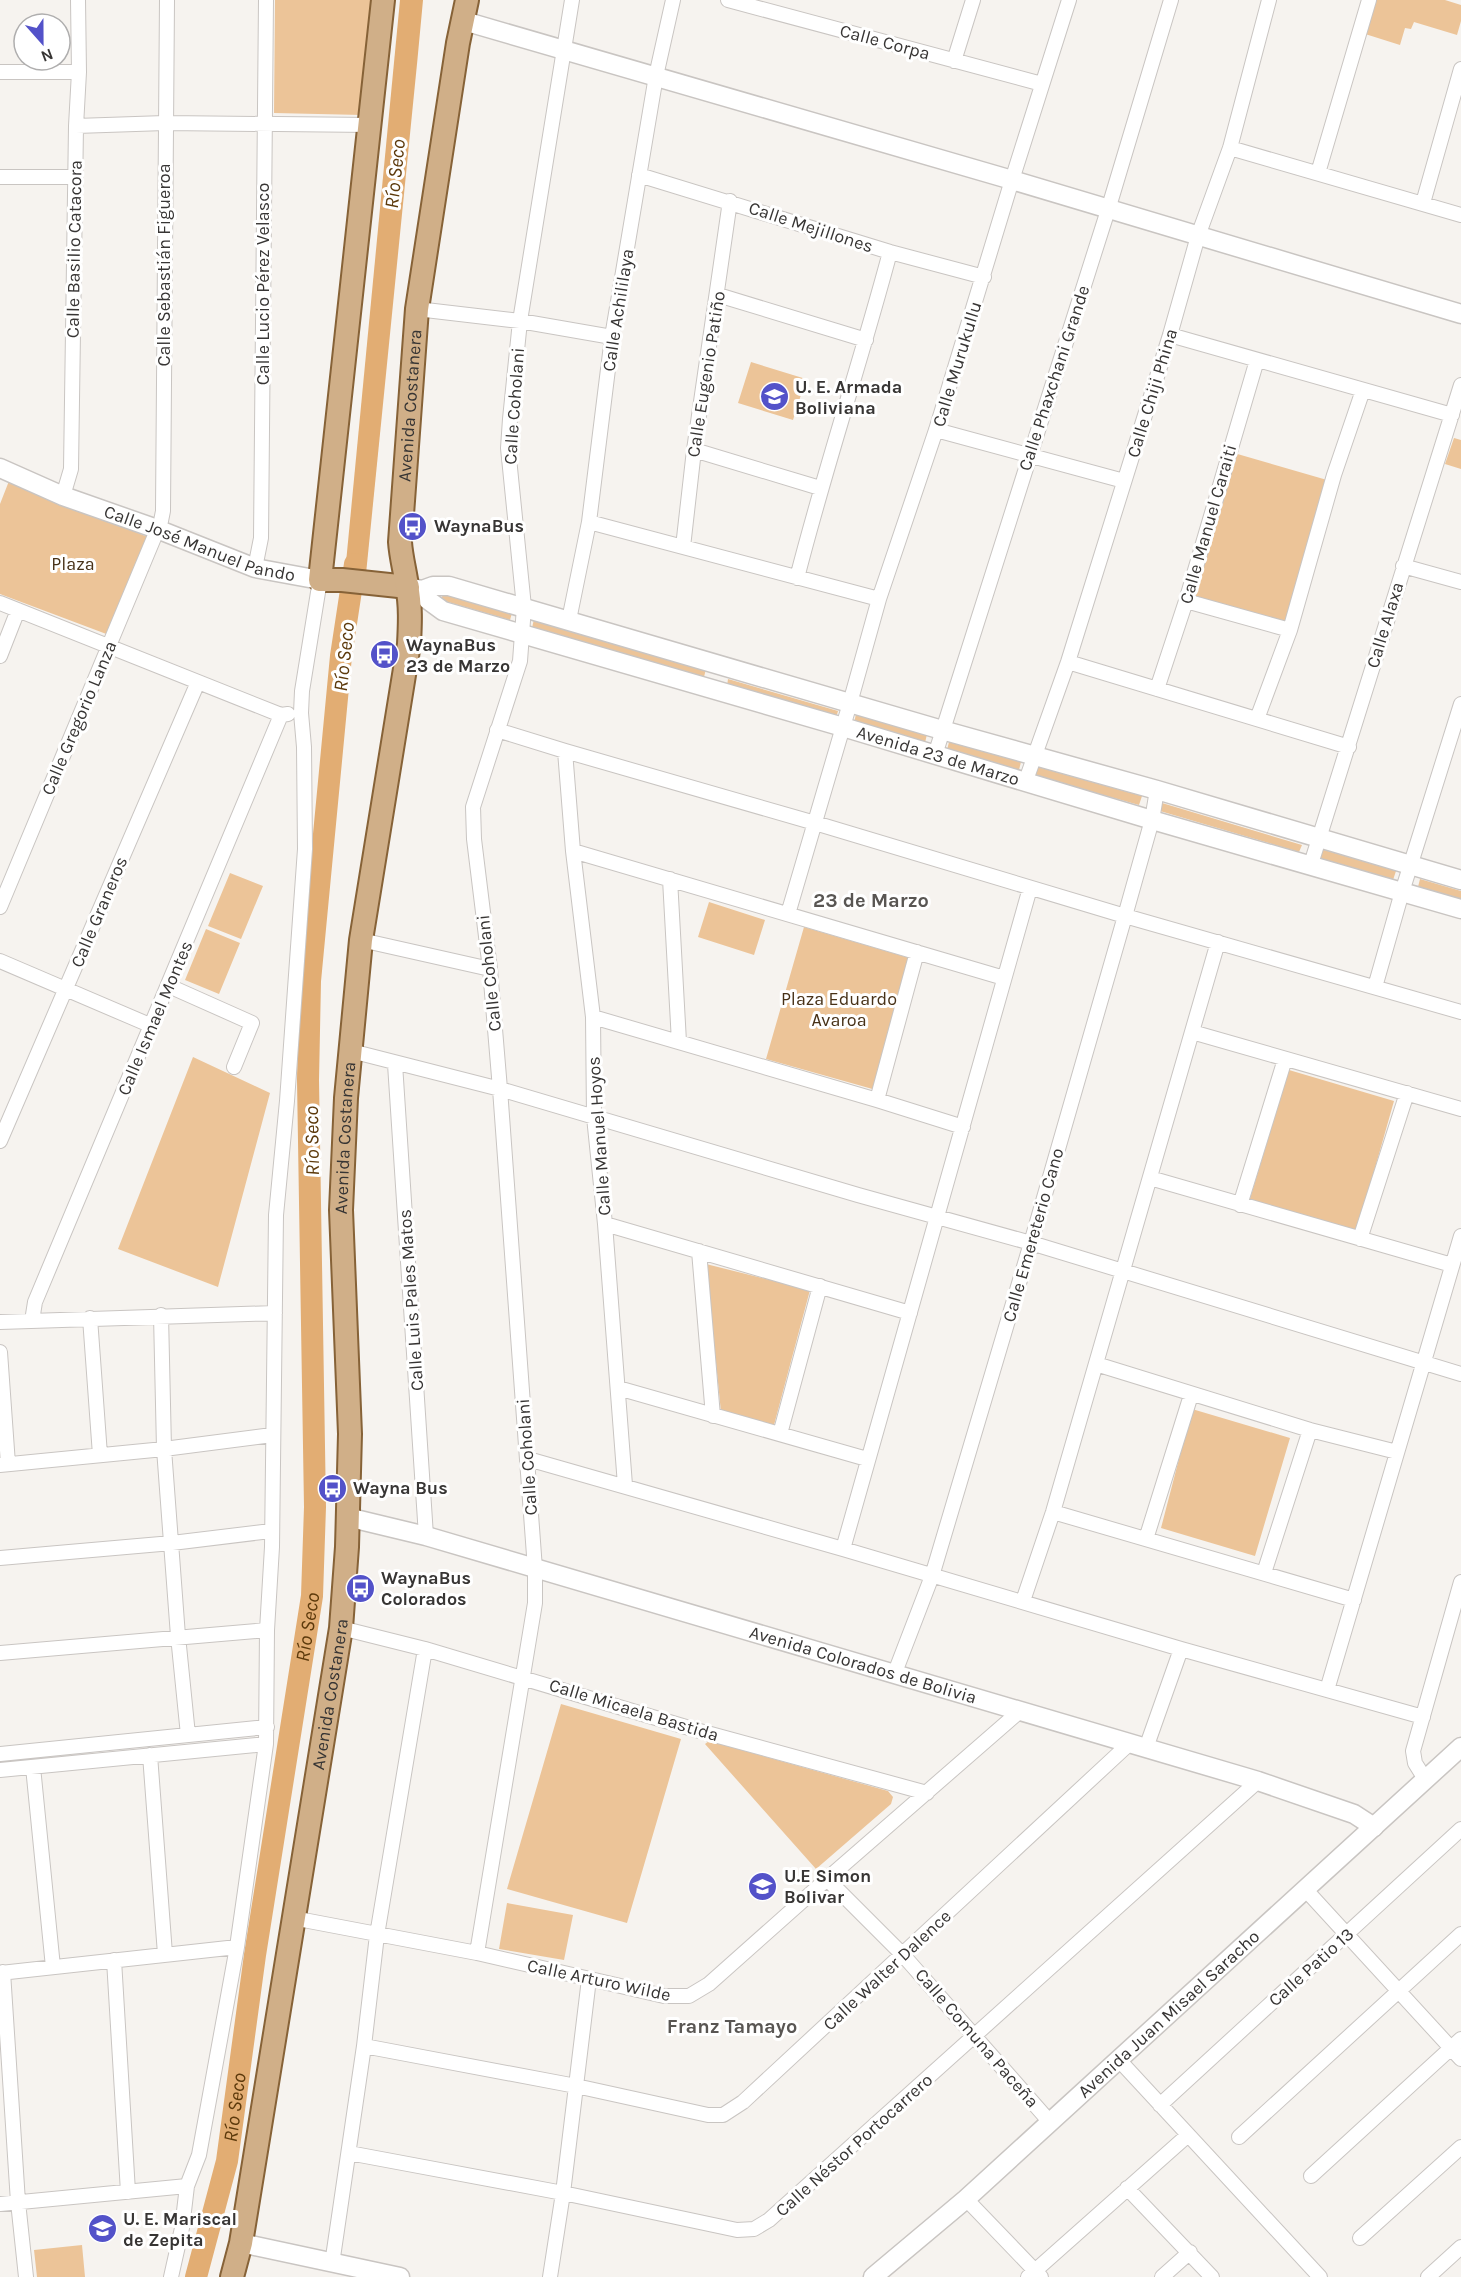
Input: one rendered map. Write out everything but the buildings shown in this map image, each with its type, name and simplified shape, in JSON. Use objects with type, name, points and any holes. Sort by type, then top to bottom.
[{"type":"main road","points":[[331,580],[383,0]]},
{"type":"main road","name":"Avenida Costanera","points":[[232,2277],[241,2243],[341,1628],[347,1547],[350,1434],[341,1210],[345,1119],[361,940],[405,672],[415,589],[402,565],[400,543],[417,309],[458,43],[465,11]]},
{"type":"main road","name":"Calle José Manuel Pando","points":[[331,580],[368,582],[415,589]]},
{"type":"street","name":"Calle Basilio Catacora","points":[[63,496],[72,469],[75,177],[79,72],[78,0]]},
{"type":"street","name":"Calle Sebastián Figueroa","points":[[157,529],[163,511],[167,0]]},
{"type":"street","name":"Calle Lucio Pérez Velasco","points":[[255,568],[261,538],[266,0]]},
{"type":"street","name":"Calle Coholani","points":[[477,1953],[535,1603],[535,1569],[500,1089],[490,969],[474,838],[473,807],[497,730],[518,675],[520,661],[524,607],[508,448],[520,321],[572,0]]},
{"type":"street","name":"Calle Achililaya","points":[[569,620],[589,522],[612,337],[639,175],[656,76],[673,0]]},
{"type":"street","name":"Calle Corpa","points":[[728,0],[766,4],[954,61],[1042,84]]},
{"type":"street","points":[[954,61],[973,0]]},
{"type":"street","name":"Calle Murukullu","points":[[788,914],[879,599],[936,430],[1069,0]]},
{"type":"street","name":"Calle Phaxchani Grande","points":[[935,755],[1108,210],[1172,0]]},
{"type":"street","name":"Calle Chiji Phina","points":[[1025,783],[1068,662],[1170,335],[1198,236],[1230,148],[1269,0]]},
{"type":"street","points":[[1318,173],[1369,0]]},
{"type":"street","points":[[465,11],[563,52],[656,76],[1461,314]]},
{"type":"street","points":[[1423,203],[1461,69]]},
{"type":"street","points":[[0,72],[79,72]]},
{"type":"street","points":[[76,126],[165,123],[371,124]]},
{"type":"street","points":[[1230,148],[1461,215]]},
{"type":"street","name":"Calle Mejillones","points":[[639,175],[730,201],[890,252],[984,277]]},
{"type":"street","points":[[0,177],[75,177]]},
{"type":"street","name":"Calle Eugenio Patiño","points":[[683,547],[694,450],[730,201]]},
{"type":"street","points":[[797,578],[820,488],[866,340],[890,252]]},
{"type":"street","points":[[718,295],[866,340]]},
{"type":"street","points":[[417,309],[520,321],[612,337]]},
{"type":"street","points":[[1170,335],[1452,415]]},
{"type":"street","name":"Calle Manuel Caraiti","points":[[1156,688],[1186,601],[1257,360]]},
{"type":"street","name":"Calle Alaxa","points":[[1311,864],[1461,385]]},
{"type":"street","points":[[1257,719],[1290,630],[1334,475],[1363,390]]},
{"type":"street","points":[[936,430],[1124,480]]},
{"type":"street","points":[[694,450],[820,488]]},
{"type":"street","name":"Calle José Manuel Pando","points":[[0,468],[63,496],[157,529],[255,568],[331,580]]},
{"type":"street","points":[[589,522],[879,599]]},
{"type":"street","name":"Calle Gregorio Lanza","points":[[0,907],[157,529]]},
{"type":"street","points":[[1403,566],[1461,582]]},
{"type":"street","points":[[171,2277],[182,2228],[187,2186],[200,2155],[237,1947],[266,1744],[276,1215],[287,1101],[305,849],[302,691],[331,580]]},
{"type":"street","name":"Avenida 23 de Marzo","points":[[415,589],[449,586],[1461,880]]},
{"type":"street","name":"Avenida 23 de Marzo","points":[[415,589],[443,611],[1461,909]]},
{"type":"street","points":[[1186,601],[1290,630]]},
{"type":"street","points":[[0,603],[282,716],[301,713]]},
{"type":"street","points":[[0,656],[18,610]]},
{"type":"street","points":[[1068,662],[1349,747]]},
{"type":"street","points":[[714,691],[722,666]]},
{"type":"street","name":"Calle Graneros","points":[[0,1141],[198,682]]},
{"type":"street","points":[[1375,987],[1461,704]]},
{"type":"street","name":"Calle Ismael Montes","points":[[32,1322],[35,1302],[282,716]]},
{"type":"street","points":[[497,730],[1125,916],[1461,1012]]},
{"type":"street","name":"Calle Manuel Hoyos","points":[[565,751],[573,851],[592,1017],[594,1117],[605,1224],[625,1485]]},
{"type":"street","name":"Calle Emereterio Cano","points":[[894,1675],[932,1576],[1031,1243],[1152,820],[1157,790]]},
{"type":"street","points":[[573,851],[1004,978]]},
{"type":"street","points":[[670,879],[679,1042]]},
{"type":"street","points":[[843,1549],[1030,888]]},
{"type":"street","points":[[361,940],[490,969]]},
{"type":"street","points":[[1023,1601],[1053,1512],[1218,942]]},
{"type":"street","points":[[877,1100],[917,952]]},
{"type":"street","points":[[0,962],[152,1026]]},
{"type":"street","points":[[169,986],[252,1023],[234,1067]]},
{"type":"street","points":[[592,1017],[963,1127]]},
{"type":"street","points":[[1192,1032],[1461,1109]]},
{"type":"street","points":[[351,1051],[500,1089],[1031,1243],[1461,1374]]},
{"type":"street","points":[[1240,1205],[1286,1059]]},
{"type":"street","name":"Calle Luis Pales Matos","points":[[395,1064],[426,1536]]},
{"type":"street","points":[[1360,1239],[1407,1093]]},
{"type":"street","points":[[1150,1178],[1452,1265]]},
{"type":"street","points":[[605,1224],[910,1313]]},
{"type":"street","points":[[1326,1690],[1461,1236]]},
{"type":"street","points":[[699,1251],[713,1416]]},
{"type":"street","points":[[780,1434],[820,1286]]},
{"type":"street","points":[[0,1322],[275,1313]]},
{"type":"street","points":[[161,1315],[164,1449],[188,1735]]},
{"type":"street","points":[[90,1318],[100,1455]]},
{"type":"street","points":[[0,1352],[4,1464],[164,1449],[272,1435]]},
{"type":"street","points":[[1096,1364],[1310,1430],[1397,1452]]},
{"type":"street","points":[[618,1388],[867,1459]]},
{"type":"street","points":[[1146,1539],[1191,1395]]},
{"type":"street","points":[[1264,1574],[1310,1430]]},
{"type":"street","points":[[528,1459],[625,1485],[1181,1649],[1423,1717]]},
{"type":"street","points":[[1053,1512],[1354,1600]]},
{"type":"street","name":"Avenida Colorados de Bolivia","points":[[347,1518],[426,1536],[1258,1781],[1354,1814],[1374,1827]]},
{"type":"street","points":[[0,1558],[271,1532]]},
{"type":"street","points":[[1425,1779],[1415,1763],[1413,1750],[1461,1582]]},
{"type":"street","name":"Calle Micaela Bastida","points":[[341,1628],[425,1649],[696,1730],[927,1793]]},
{"type":"street","points":[[0,1653],[267,1630]]},
{"type":"street","points":[[332,2264],[364,2046],[377,1935],[425,1649]]},
{"type":"street","points":[[1138,1745],[1181,1649]]},
{"type":"street","name":"Calle Arturo Wilde","points":[[293,1918],[477,1953],[671,1997],[689,1996],[709,1984],[1020,1711]]},
{"type":"street","points":[[0,1754],[267,1728]]},
{"type":"street","points":[[0,1770],[266,1744]]},
{"type":"street","name":"Calle Walter Dalence","points":[[364,2046],[576,2086],[708,2115],[723,2115],[743,2102],[1138,1745]]},
{"type":"street","name":"Avenida Juan Misael Saracho","points":[[873,2277],[966,2199],[1461,1747]]},
{"type":"street","points":[[150,1755],[165,1954]]},
{"type":"street","points":[[33,1767],[53,1967]]},
{"type":"street","name":"Calle Néstor Portocarrero","points":[[349,2153],[563,2193],[737,2230],[754,2229],[769,2220],[976,2036],[1258,1781]]},
{"type":"street","name":"Calle Patio 13","points":[[1160,2105],[1461,1830]]},
{"type":"street","name":"Calle Comuna Paceña","points":[[827,1879],[903,1955],[1050,2122]]},
{"type":"street","points":[[1305,1889],[1398,1990],[1456,2044],[1461,2060]]},
{"type":"street","points":[[1239,2137],[1461,1934]]},
{"type":"street","points":[[26,2277],[18,2202],[2,1973],[237,1947]]},
{"type":"street","points":[[114,1960],[128,2192]]},
{"type":"street","points":[[549,2277],[563,2193],[589,1979]]},
{"type":"street","points":[[1311,2176],[1456,2044]]},
{"type":"street","points":[[1119,2060],[1320,2277]]},
{"type":"street","points":[[966,2199],[1034,2275],[1127,2188],[1188,2135]]},
{"type":"street","points":[[1360,2238],[1461,2147]]},
{"type":"street","points":[[0,2204],[187,2186]]},
{"type":"street","points":[[1127,2188],[1212,2277]]},
{"type":"street","points":[[241,2243],[400,2277]]},
{"type":"street","points":[[1428,2277],[1461,2247]]},
{"type":"street","points":[[1162,2277],[1190,2252]]},
{"type":"green space","points":[[275,0],[374,0],[362,115],[274,113]]},
{"type":"green space","points":[[1373,0],[1445,0],[1461,5],[1461,21],[1457,35],[1414,22],[1411,29],[1405,28],[1400,45],[1362,33]]},
{"type":"green space","points":[[751,362],[806,379],[793,420],[738,403]]},
{"type":"green space","points":[[1454,438],[1461,440],[1461,469],[1445,464]]},
{"type":"green space","points":[[1234,453],[1327,480],[1285,624],[1191,597]]},
{"type":"green space","name":"Plaza","points":[[9,481],[148,537],[109,635],[0,594],[0,504]]},
{"type":"green space","points":[[443,594],[512,613],[510,620],[441,600]]},
{"type":"green space","points":[[534,619],[706,669],[704,677],[532,628]]},
{"type":"green space","points":[[728,679],[838,711],[836,718],[727,686]]},
{"type":"green space","points":[[856,714],[927,734],[925,743],[854,723]]},
{"type":"green space","points":[[949,742],[1021,762],[1019,770],[947,750]]},
{"type":"green space","points":[[1038,767],[1142,796],[1139,805],[1035,776]]},
{"type":"green space","points":[[1162,803],[1302,845],[1299,852],[1160,811]]},
{"type":"green space","points":[[1321,849],[1396,871],[1393,880],[1319,859]]},
{"type":"green space","points":[[230,873],[263,886],[241,939],[208,926]]},
{"type":"green space","points":[[1420,879],[1461,891],[1461,900],[1418,887]]},
{"type":"green space","points":[[709,902],[765,920],[754,955],[698,937]]},
{"type":"green space","name":"Plaza Eduardo Avaroa","points":[[804,927],[913,959],[876,1090],[766,1059]]},
{"type":"green space","points":[[206,929],[240,943],[219,994],[185,980]]},
{"type":"green space","points":[[193,1057],[270,1093],[218,1287],[118,1249]]},
{"type":"green space","points":[[1289,1070],[1394,1101],[1356,1235],[1248,1205]]},
{"type":"green space","points":[[706,1264],[810,1290],[774,1425],[721,1412]]},
{"type":"green space","points":[[1192,1409],[1290,1438],[1255,1556],[1161,1528]]},
{"type":"green space","points":[[561,1704],[681,1739],[627,1923],[507,1889]]},
{"type":"green space","points":[[709,1741],[888,1791],[893,1797],[891,1804],[816,1869],[705,1744]]},
{"type":"green space","points":[[507,1903],[573,1915],[564,1960],[499,1949]]},
{"type":"green space","points":[[82,2245],[85,2277],[37,2277],[34,2250]]},
{"type":"water","name":"Río Seco","points":[[400,0],[423,0],[417,64],[366,574],[345,573]]},
{"type":"waterway","name":"Río Seco","points":[[196,2277],[227,2161],[255,1955],[312,1596],[315,1507],[308,1080],[310,981],[341,656],[355,564]]},
{"type":"place","name":"U. E. Armada Boliviana","points":[[774,397]]},
{"type":"place","name":"WaynaBus","points":[[413,526]]},
{"type":"place","name":"WaynaBus 23 de Marzo","points":[[385,655]]},
{"type":"place","name":"Wayna Bus","points":[[332,1488]]},
{"type":"place","name":"WaynaBus Colorados","points":[[360,1588]]},
{"type":"place","name":"U.E Simon Bolivar","points":[[763,1886]]},
{"type":"place","name":"U. E. Mariscal de Zepita","points":[[102,2229]]},
{"type":"district","name":"23 de Marzo","points":[[871,900]]},
{"type":"district","name":"Franz Tamayo","points":[[732,2026]]}]
